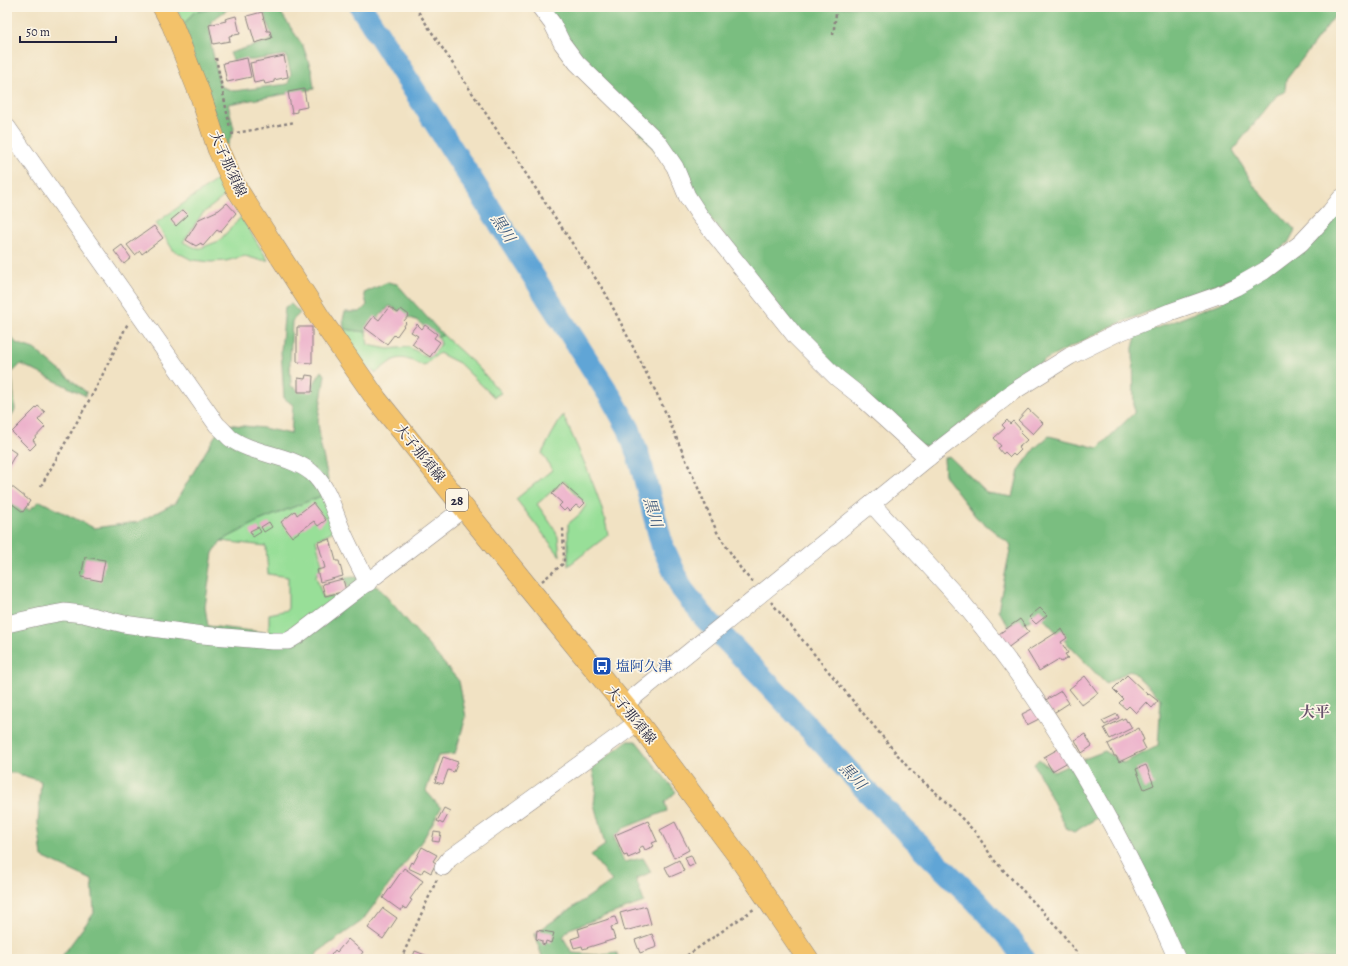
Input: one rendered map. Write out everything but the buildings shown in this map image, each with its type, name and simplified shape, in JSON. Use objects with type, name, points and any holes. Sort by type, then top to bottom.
[{"type":"main road","name":"大子那須線","points":[[163,7],[172,24],[218,149],[235,186],[320,318],[377,400],[638,722],[738,856],[808,959]]},
{"type":"street","points":[[540,7],[552,23],[562,43],[577,63],[658,142],[675,167],[687,196],[700,216],[796,337],[836,377],[860,396],[928,458]]},
{"type":"street","points":[[7,127],[217,425],[230,438],[244,445],[296,463],[311,472],[320,482],[327,494],[341,529],[368,583]]},
{"type":"street","points":[[624,705],[928,458],[1014,391],[1070,356],[1115,334],[1236,287],[1264,271],[1301,243],[1341,198]]},
{"type":"street","points":[[872,504],[965,607],[997,647],[1050,720],[1120,839],[1154,907],[1177,959]]},
{"type":"street","points":[[7,624],[64,612],[83,614],[124,624],[202,635],[288,641],[368,583],[464,508]]},
{"type":"street","points":[[443,866],[449,859],[638,722]]},
{"type":"path","points":[[415,7],[606,294],[661,402],[717,532],[743,572],[910,771],[942,798],[976,833],[994,860],[1058,928],[1077,953],[1079,959]]},
{"type":"path","points":[[833,35],[837,7]]},
{"type":"path","points":[[216,58],[233,141]]},
{"type":"path","points":[[232,134],[295,122]]},
{"type":"path","points":[[41,486],[96,388],[135,308]]},
{"type":"path","points":[[530,590],[564,563],[563,526]]},
{"type":"path","points":[[401,959],[443,866]]},
{"type":"path","points":[[682,959],[768,900]]},
{"type":"green space","points":[[176,7],[205,7],[207,10],[194,12],[184,24]]},
{"type":"green space","points":[[213,7],[231,7],[211,21],[211,44],[220,86],[234,91],[288,84],[291,74],[286,55],[253,60],[233,60],[230,53],[272,40],[262,7],[277,7],[303,46],[312,72],[314,89],[228,104],[234,129],[227,147],[198,70],[184,24],[194,12],[207,10]]},
{"type":"green space","points":[[546,7],[1341,8],[1286,80],[1285,92],[1277,95],[1233,150],[1254,186],[1295,230],[1288,243],[1250,271],[1110,327],[1047,359],[1008,385],[932,448],[917,444],[804,340],[695,198],[580,61]]},
{"type":"green space","points":[[218,179],[226,195],[202,214],[183,242],[198,249],[219,241],[241,217],[268,260],[259,260],[245,256],[226,261],[211,262],[192,260],[173,250],[156,223]]},
{"type":"green space","points":[[1341,206],[1341,959],[1169,959],[1109,811],[1074,832],[1067,829],[1034,764],[1039,759],[1054,772],[1105,751],[1123,763],[1158,746],[1161,699],[1131,670],[1106,684],[1040,615],[1011,630],[998,610],[1011,545],[976,517],[945,477],[944,458],[949,456],[987,493],[1013,497],[1019,470],[1035,448],[1049,436],[1098,448],[1134,413],[1133,348],[1136,336],[1221,303]]},
{"type":"green space","points":[[388,282],[397,284],[443,335],[438,337],[416,320],[390,306],[369,326],[366,332],[344,329],[343,319],[345,312],[360,312],[367,305],[364,293]]},
{"type":"green space","points":[[291,304],[300,313],[292,321],[290,363],[291,386],[298,390],[309,391],[322,371],[325,375],[318,420],[320,442],[331,492],[259,521],[221,541],[213,553],[205,607],[208,626],[288,635],[349,592],[345,577],[357,577],[379,588],[459,681],[466,717],[455,754],[438,756],[426,791],[441,808],[424,838],[362,921],[318,952],[314,959],[60,959],[94,913],[92,880],[42,857],[38,823],[41,781],[15,773],[7,773],[7,492],[29,510],[40,501],[94,528],[138,522],[175,503],[215,436],[225,424],[263,428],[291,434],[293,405],[284,398],[281,351],[285,307]]},
{"type":"green space","points":[[344,329],[366,332],[368,345],[388,349],[409,347],[429,358],[438,349],[441,343],[438,337],[443,335],[478,367],[501,393],[494,397],[459,363],[439,353],[424,366],[403,358],[394,360],[376,373],[363,364],[345,339]]},
{"type":"green space","points":[[7,330],[16,343],[34,349],[86,392],[86,396],[21,364],[12,373],[15,410],[7,423]]},
{"type":"green space","points":[[563,415],[583,459],[601,505],[608,535],[568,566],[568,524],[580,514],[586,505],[564,481],[537,504],[554,528],[558,537],[560,556],[516,499],[552,470],[542,453]]},
{"type":"green space","points":[[331,492],[337,529],[316,540],[322,564],[316,576],[323,598],[343,596],[288,635],[269,632],[269,614],[288,610],[288,577],[268,574],[266,546],[221,541],[259,521]]},
{"type":"green space","points":[[627,741],[636,741],[676,792],[665,802],[667,811],[624,828],[614,837],[624,862],[643,858],[651,872],[636,879],[644,902],[569,929],[563,937],[572,953],[596,955],[616,952],[620,959],[543,959],[534,934],[612,881],[591,855],[605,845],[594,804],[596,786],[592,768]]},
{"type":"waterway","name":"黒川","points":[[361,7],[612,399],[629,429],[642,468],[662,545],[682,589],[704,617],[775,691],[865,789],[976,901],[1012,941],[1024,959]]},
{"type":"place","name":"塩阿久津","points":[[602,666]]},
{"type":"district","name":"大平","points":[[1315,712]]}]
